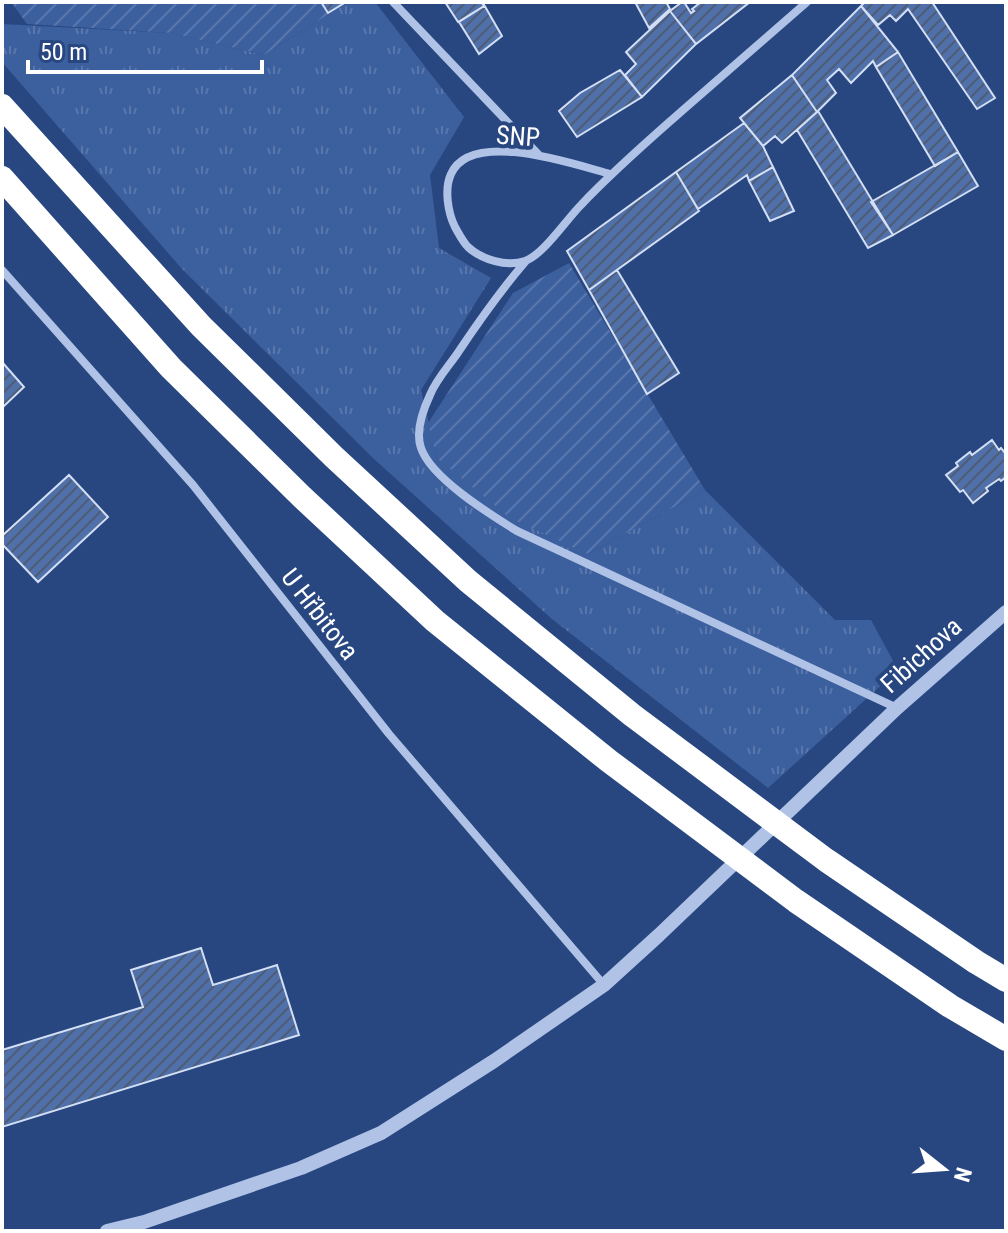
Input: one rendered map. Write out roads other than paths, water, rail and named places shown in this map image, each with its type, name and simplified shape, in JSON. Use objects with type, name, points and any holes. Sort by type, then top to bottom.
[{"type":"highway","points":[[2,106],[201,326],[334,457],[468,581],[632,715],[826,860],[1006,980]]},
{"type":"highway","points":[[2,178],[171,368],[302,497],[435,621],[609,761],[796,901],[950,1006],[1006,1039]]},
{"type":"street","points":[[393,2],[539,155]]},
{"type":"street","points":[[807,2],[610,174],[547,245],[526,261],[495,298],[431,392],[420,424],[421,448],[448,482],[517,531],[897,708]]},
{"type":"street","name":"SNP","points":[[526,261],[502,264],[470,249],[452,222],[447,196],[451,174],[459,162],[473,154],[507,151],[539,155],[610,174]]},
{"type":"street","name":"U Hřbitova","points":[[2,270],[193,485],[389,734],[604,985]]},
{"type":"street","name":"Fibichova","points":[[107,1231],[223,1197],[301,1168],[381,1133],[494,1061],[604,985],[897,708],[1006,612]]}]
